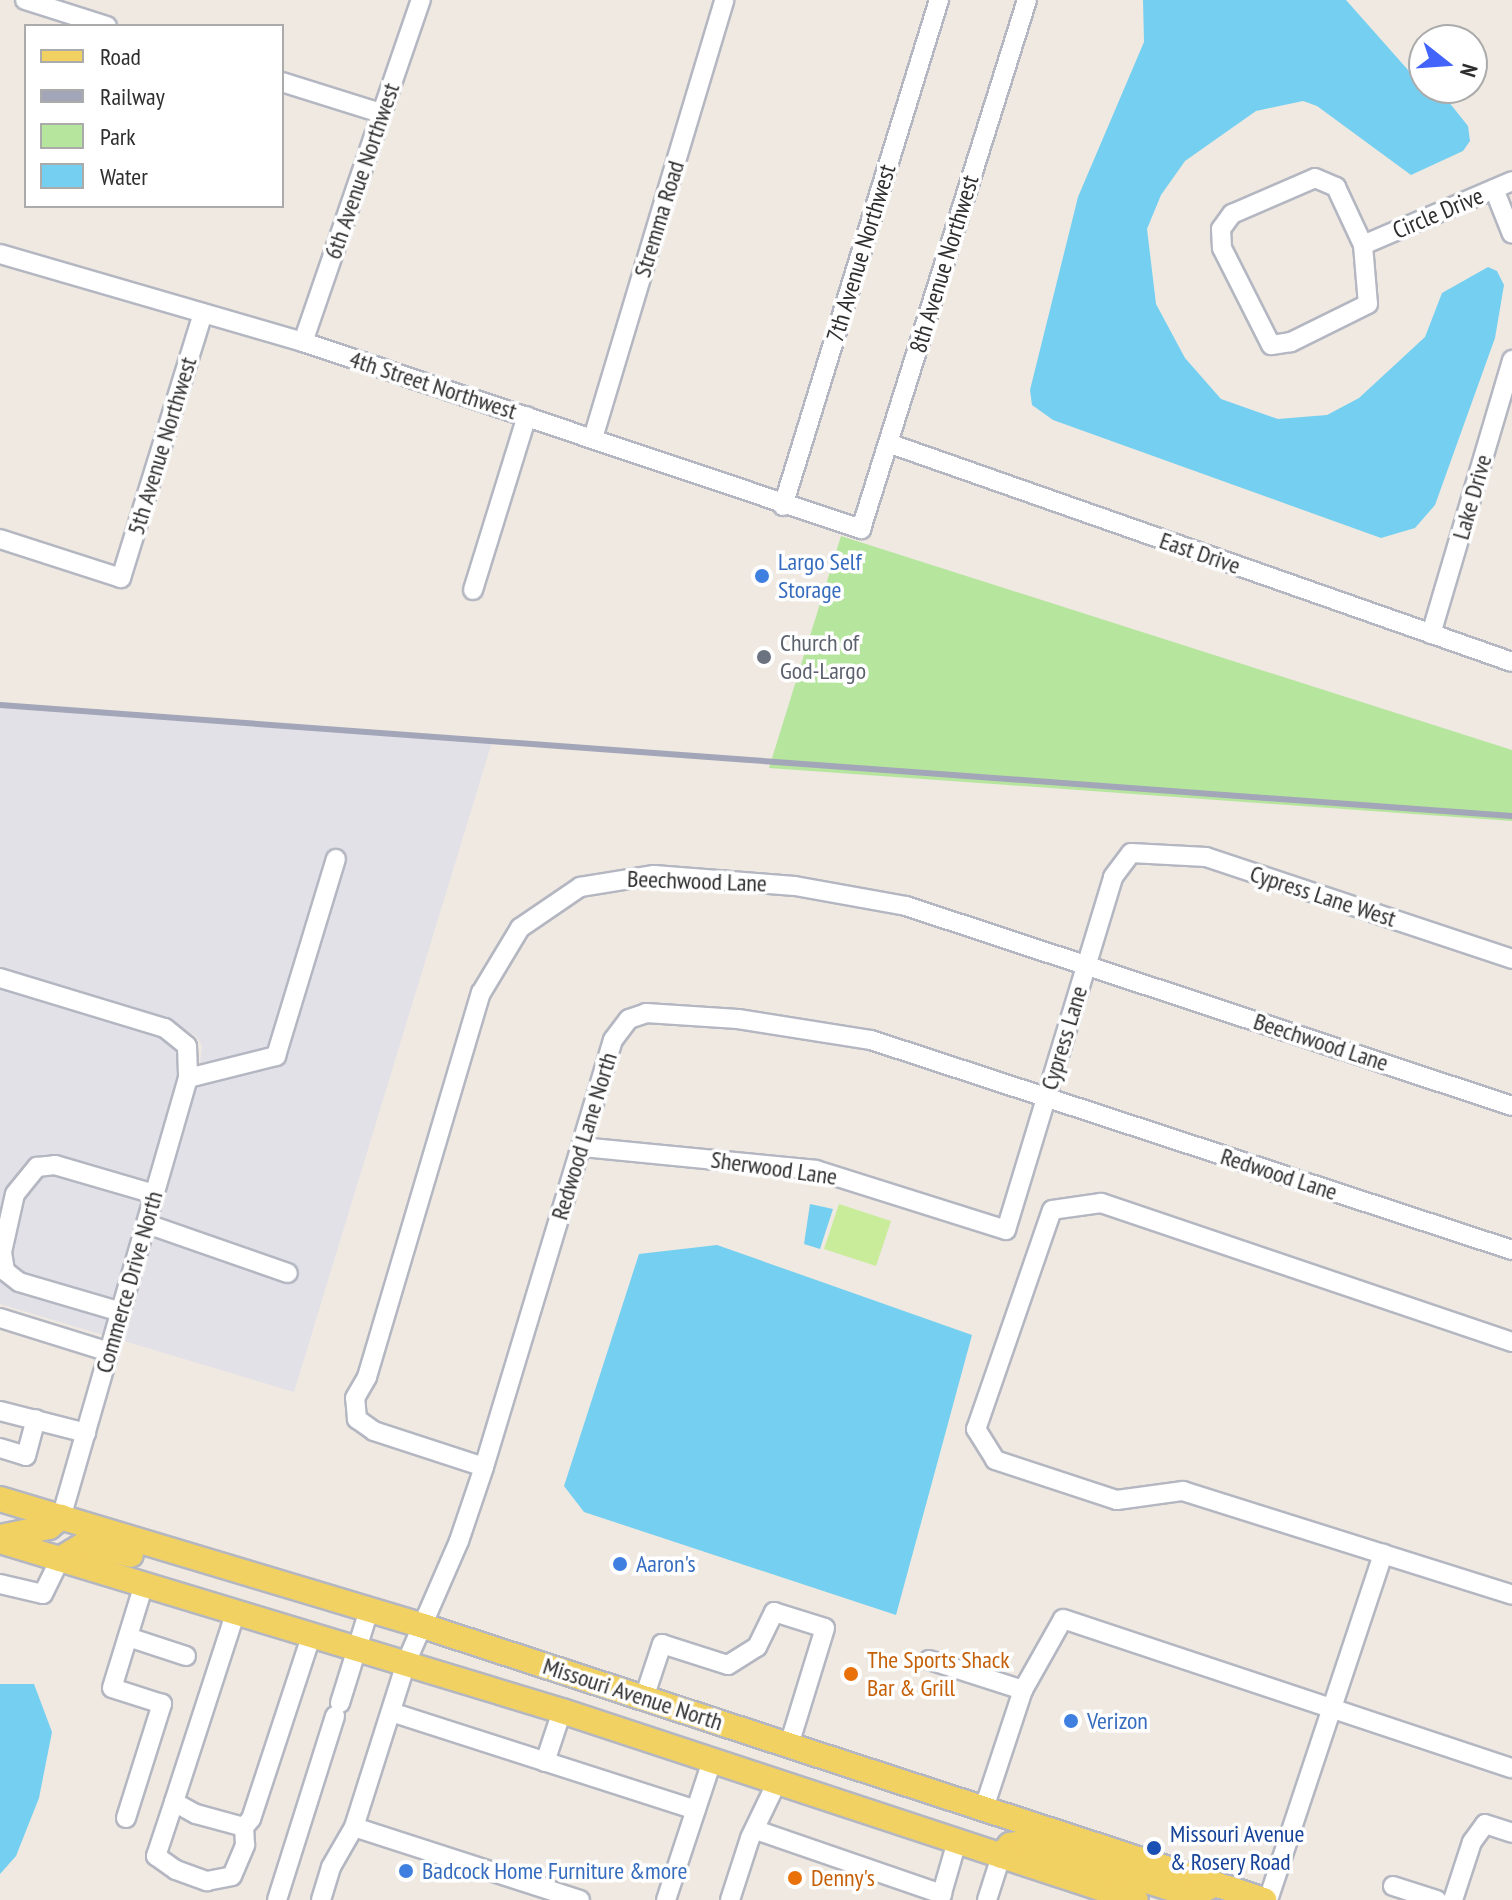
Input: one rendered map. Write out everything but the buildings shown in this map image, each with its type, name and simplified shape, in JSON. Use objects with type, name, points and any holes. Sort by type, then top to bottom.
[{"type":"main road","name":"Missouri Avenue North","points":[[0,1499],[420,1625],[1266,1900]]},
{"type":"main road","points":[[0,1539],[49,1527],[61,1517]]},
{"type":"main road","name":"Missouri Avenue North","points":[[0,1539],[562,1711],[1122,1898]]},
{"type":"main road","points":[[60,1559],[85,1544],[138,1557],[172,1552]]},
{"type":"main road","points":[[932,1833],[962,1826],[984,1808]]},
{"type":"main road","points":[[1001,1856],[1010,1845],[1025,1843],[1192,1895],[1216,1884]]},
{"type":"street","points":[[25,0],[101,24]]},
{"type":"street","name":"6th Avenue Northwest","points":[[303,342],[421,0]]},
{"type":"street","name":"Stremma Road","points":[[593,438],[724,0]]},
{"type":"street","name":"7th Avenue Northwest","points":[[783,506],[939,0]]},
{"type":"street","name":"8th Avenue Northwest","points":[[861,529],[1027,0]]},
{"type":"street","points":[[284,83],[381,113]]},
{"type":"street","name":"Circle Drive","points":[[1315,178],[1336,187],[1363,245],[1368,304],[1279,345],[1266,341],[1219,239],[1232,214],[1315,178]]},
{"type":"street","name":"Circle Drive","points":[[1363,245],[1512,181]]},
{"type":"street","points":[[1494,189],[1512,234]]},
{"type":"street","name":"4th Street Northwest","points":[[0,254],[303,342],[593,438],[783,506],[861,529]]},
{"type":"street","name":"5th Avenue Northwest","points":[[0,539],[121,578],[203,313]]},
{"type":"street","name":"Lake Drive","points":[[1431,634],[1512,360]]},
{"type":"street","points":[[473,590],[527,416]]},
{"type":"street","name":"East Drive","points":[[888,443],[1512,662]]},
{"type":"street","name":"Cypress Lane West","points":[[1131,853],[1206,857],[1512,959]]},
{"type":"street","name":"Cypress Lane","points":[[1006,1230],[1113,877],[1131,853]]},
{"type":"street","points":[[188,1078],[276,1056],[336,859]]},
{"type":"street","name":"Beechwood Lane","points":[[484,1467],[374,1431],[357,1419],[355,1398],[367,1377],[481,993],[520,928],[550,903],[580,887],[654,875],[846,893],[906,906],[1512,1106]]},
{"type":"street","name":"Commerce Drive North","points":[[0,978],[165,1028],[187,1046],[188,1078],[61,1517]]},
{"type":"street","name":"Redwood Lane North","points":[[321,1900],[331,1867],[354,1827],[420,1625],[459,1541],[613,1040],[629,1019],[646,1013],[738,1019],[855,1037],[1046,1097]]},
{"type":"street","name":"Redwood Lane","points":[[1046,1097],[1512,1250]]},
{"type":"street","name":"Sherwood Lane","points":[[582,1147],[816,1170],[1006,1230]]},
{"type":"street","points":[[121,1312],[19,1282],[5,1271],[2,1252],[15,1194],[37,1167],[55,1165],[154,1194]]},
{"type":"street","points":[[1512,1342],[1101,1203],[1052,1210],[976,1429],[995,1460],[1117,1500],[1183,1491],[1512,1595]]},
{"type":"street","points":[[147,1224],[288,1273]]},
{"type":"street","points":[[0,1318],[109,1352]]},
{"type":"street","points":[[0,1411],[86,1433]]},
{"type":"street","points":[[0,1448],[26,1456],[36,1419]]},
{"type":"street","points":[[1266,1900],[1383,1554]]},
{"type":"street","points":[[0,1584],[43,1594],[60,1559]]},
{"type":"street","points":[[126,1818],[162,1704],[112,1688],[144,1584]]},
{"type":"street","points":[[277,1900],[369,1610]]},
{"type":"street","points":[[236,1611],[156,1856],[176,1870],[207,1881],[232,1876],[245,1845],[244,1827],[251,1819],[312,1634]]},
{"type":"street","points":[[644,1698],[662,1644],[728,1665],[757,1647],[774,1612],[813,1624],[825,1628],[789,1745]]},
{"type":"street","points":[[984,1808],[1023,1690],[1063,1619],[1512,1768]]},
{"type":"street","points":[[128,1637],[186,1656]]},
{"type":"street","points":[[929,1660],[1023,1690]]},
{"type":"street","points":[[545,1762],[562,1711]]},
{"type":"street","points":[[391,1712],[696,1810]]},
{"type":"street","points":[[666,1900],[712,1761]]},
{"type":"street","points":[[730,1900],[777,1782]]},
{"type":"street","points":[[174,1802],[244,1827]]},
{"type":"street","points":[[1453,1900],[1472,1842],[1485,1824],[1512,1833]]},
{"type":"street","points":[[354,1827],[580,1900]]},
{"type":"street","points":[[756,1830],[941,1897],[957,1841]]},
{"type":"street","points":[[987,1900],[1001,1856]]},
{"type":"street","points":[[1393,1886],[1437,1900]]},
{"type":"shaded area","points":[[0,704],[492,742],[294,1392],[124,1341],[198,1081],[202,1046],[197,1037],[168,1018],[0,967]]},
{"type":"shaded area","points":[[0,988],[160,1036],[176,1050],[177,1076],[103,1335],[0,1304]]},
{"type":"green space","points":[[841,536],[1512,750],[1512,821],[769,768]]},
{"type":"green space","points":[[839,1204],[891,1221],[876,1266],[824,1249]]},
{"type":"water","points":[[1143,0],[1346,0],[1408,70],[1408,104],[1450,104],[1468,126],[1470,141],[1463,151],[1411,175],[1317,106],[1303,101],[1256,111],[1185,161],[1161,195],[1147,229],[1156,304],[1185,358],[1221,399],[1278,419],[1327,415],[1359,398],[1425,337],[1442,293],[1488,267],[1497,271],[1504,285],[1495,338],[1435,505],[1415,528],[1381,538],[1053,420],[1032,405],[1030,390],[1078,197],[1144,42]]},
{"type":"water","points":[[810,1204],[833,1209],[820,1249],[804,1244]]},
{"type":"water","points":[[717,1245],[972,1335],[896,1615],[584,1512],[564,1486],[639,1254]]},
{"type":"water","points":[[0,1684],[34,1684],[52,1732],[39,1798],[16,1856],[0,1874]]},
{"type":"railway","points":[[0,705],[1512,816]]},
{"type":"place","name":"Largo Self Storage","points":[[762,576]]},
{"type":"place","name":"Church of God-Largo","points":[[764,657]]},
{"type":"place","name":"Aaron's","points":[[620,1564]]},
{"type":"place","name":"The Sports Shack Bar & Grill","points":[[851,1674]]},
{"type":"place","name":"Verizon","points":[[1071,1721]]},
{"type":"place","name":"Missouri Avenue & Rosery Road","points":[[1154,1848]]},
{"type":"place","name":"Badcock Home Furniture &more","points":[[406,1871]]},
{"type":"place","name":"Denny's","points":[[795,1878]]}]
